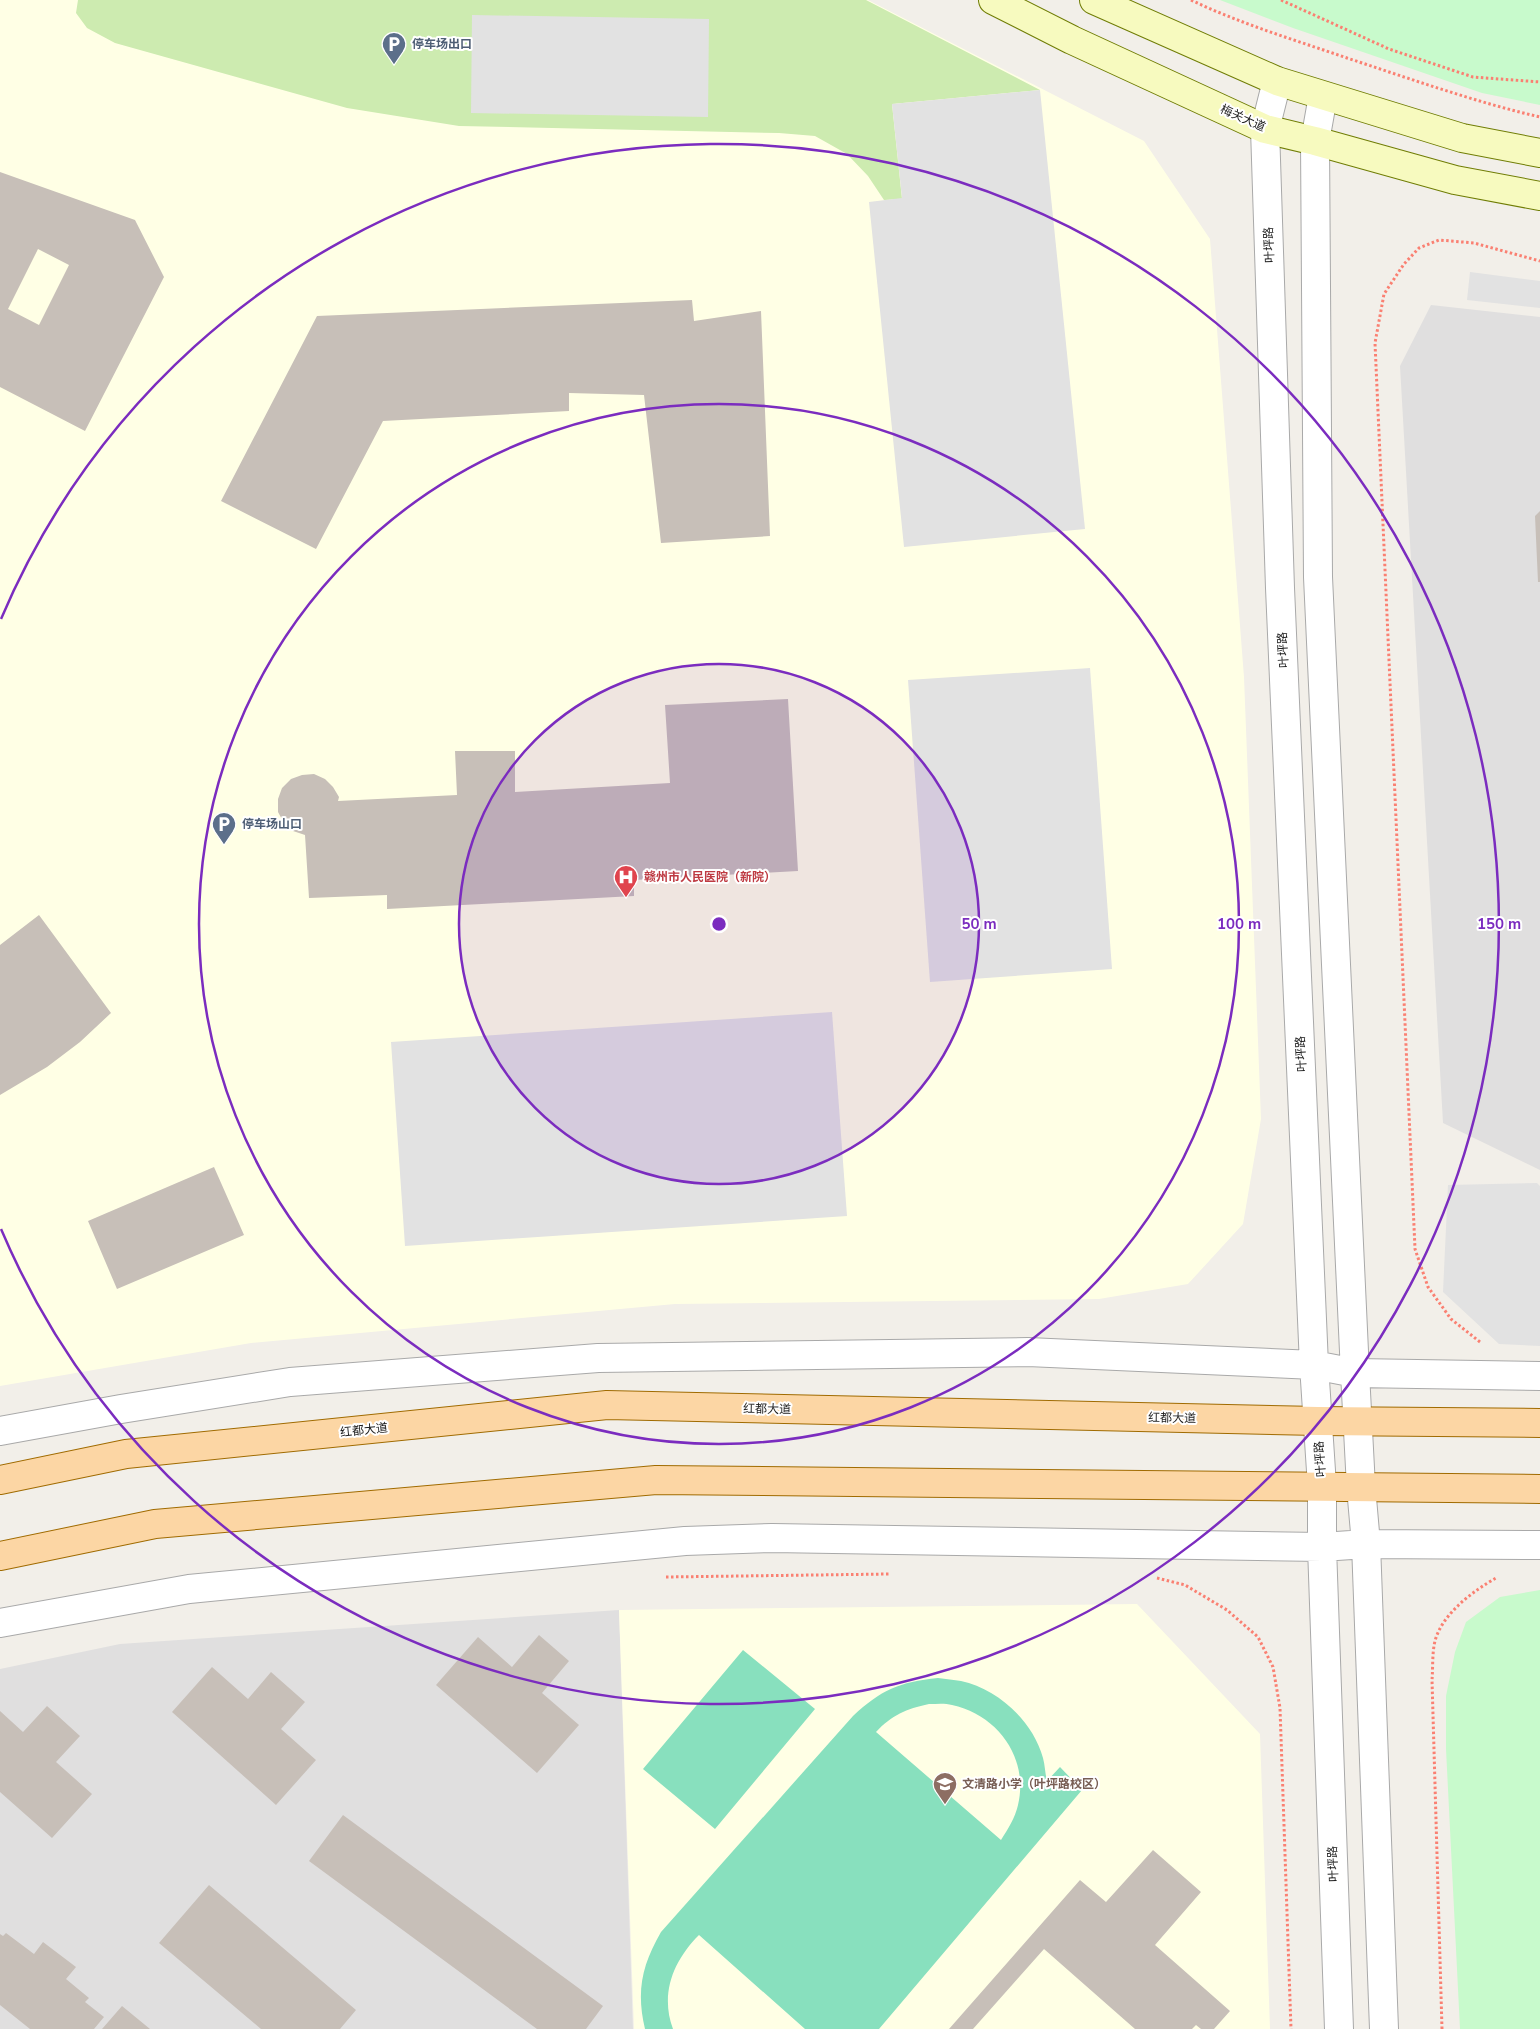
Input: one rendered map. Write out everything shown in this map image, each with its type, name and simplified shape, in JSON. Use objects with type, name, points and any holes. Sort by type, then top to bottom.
[{"type":"main road","name":"梅关大道","points":[[993,0],[1072,40],[1265,129],[1455,180],[1540,196]]},
{"type":"main road","points":[[1094,0],[1277,81],[1462,138],[1540,153]]},
{"type":"main road","name":"红都大道","points":[[0,1480],[126,1454],[608,1405],[1318,1422],[1540,1423]]},
{"type":"main road","points":[[0,1556],[155,1524],[656,1480],[1540,1489]]},
{"type":"street","name":"叶坪路","points":[[1277,81],[1265,129],[1280,588],[1314,1365],[1322,1486],[1322,1547],[1340,2029]]},
{"type":"street","points":[[1323,96],[1315,141],[1318,577],[1355,1373],[1366,1544],[1384,2029]]},
{"type":"street","points":[[0,1431],[121,1409],[290,1382],[598,1358],[1028,1352],[1314,1365],[1355,1373],[1540,1376]]},
{"type":"street","points":[[0,1623],[189,1589],[685,1541],[772,1538],[1322,1547],[1366,1544],[1540,1544]]},
{"type":"path","points":[[1191,0],[1243,22],[1418,82],[1540,117]]},
{"type":"path","points":[[1281,0],[1389,49],[1473,77],[1540,82]]},
{"type":"path","points":[[1451,1319],[1428,1287],[1414,1249],[1376,342],[1384,294],[1404,264],[1419,248],[1439,240],[1474,243],[1540,261]]},
{"type":"path","points":[[662,1577],[892,1574]]},
{"type":"path","points":[[1442,2029],[1432,1680],[1435,1640],[1450,1613],[1477,1588],[1503,1574]]},
{"type":"path","points":[[1150,1576],[1186,1585],[1227,1610],[1258,1636],[1273,1667],[1280,1708],[1291,2029]]},
{"type":"shaded area","name":"赣州市人民医院（新院）","points":[[0,0],[868,0],[1144,141],[1210,239],[1244,677],[1261,1119],[1243,1224],[1188,1284],[1099,1299],[675,1304],[251,1343],[0,1386]]},
{"type":"shaded area","points":[[472,15],[709,19],[708,117],[471,113]]},
{"type":"shaded area","points":[[1040,90],[1085,529],[904,547],[869,202],[902,198],[892,104]]},
{"type":"shaded area","points":[[1470,272],[1540,281],[1540,308],[1467,300]]},
{"type":"shaded area","points":[[1431,305],[1540,317],[1540,1170],[1443,1123],[1400,366]]},
{"type":"shaded area","points":[[1090,668],[1112,969],[930,982],[908,680]]},
{"type":"shaded area","points":[[832,1012],[847,1216],[405,1246],[391,1042]]},
{"type":"shaded area","points":[[1537,1183],[1540,1186],[1540,1346],[1499,1344],[1443,1292],[1448,1185]]},
{"type":"shaded area","name":"文清路小学（叶坪路校区）","points":[[1137,1604],[1260,1734],[1270,2029],[634,2029],[619,1610]]},
{"type":"shaded area","points":[[619,1610],[633,2029],[0,2029],[0,1669],[120,1644]]},
{"type":"green space","points":[[78,0],[866,0],[1040,90],[892,104],[902,199],[884,200],[868,176],[847,154],[815,136],[779,133],[459,126],[347,108],[115,43],[87,28],[76,13]]},
{"type":"green space","points":[[1220,0],[1540,0],[1540,105],[1482,93],[1293,28]]},
{"type":"green space","points":[[1540,1590],[1540,2029],[1460,2029],[1446,1749],[1446,1696],[1455,1652],[1466,1622],[1500,1597]]},
{"type":"green space","points":[[743,1650],[815,1709],[715,1829],[643,1769]]},
{"type":"green space","points":[[938,1678],[961,1681],[975,1685],[1001,1699],[1022,1719],[1031,1731],[1043,1758],[1047,1781],[1060,1767],[1082,1790],[879,2029],[805,2029],[699,1935],[682,1956],[671,1979],[668,2003],[673,2029],[645,2029],[641,2002],[642,1979],[649,1956],[661,1932],[853,1716],[863,1707],[891,1689]],"holes":[[[929,1704],[952,1705],[968,1710],[983,1718],[996,1729],[1014,1755],[1019,1771],[1018,1805],[1009,1828],[1001,1840],[876,1732],[888,1721],[900,1714]]]},
{"type":"building","points":[[0,172],[135,220],[164,277],[85,431],[0,387]],"holes":[[[38,249],[69,265],[39,325],[8,309]]]},
{"type":"building","points":[[692,300],[694,321],[761,311],[770,536],[661,543],[644,395],[569,393],[569,411],[383,421],[316,549],[221,501],[317,316]]},
{"type":"building","points":[[1540,511],[1540,582],[1538,582],[1535,516]]},
{"type":"building","points":[[788,699],[798,871],[634,880],[634,896],[387,909],[387,895],[309,898],[305,835],[293,831],[284,823],[278,812],[278,799],[282,788],[291,779],[302,775],[314,774],[325,779],[339,797],[338,801],[457,795],[455,751],[515,751],[515,792],[670,783],[665,705]]},
{"type":"building","points":[[39,915],[111,1013],[80,1042],[47,1067],[0,1095],[0,945]]},
{"type":"building","points":[[214,1167],[244,1235],[117,1289],[88,1221]]},
{"type":"building","points":[[539,1635],[569,1661],[542,1693],[579,1725],[537,1773],[436,1685],[478,1637],[512,1667]]},
{"type":"building","points":[[212,1667],[248,1699],[271,1672],[305,1702],[281,1729],[316,1760],[276,1805],[172,1712]]},
{"type":"building","points":[[47,1706],[80,1736],[56,1762],[92,1794],[52,1838],[0,1792],[0,1711],[23,1732]]},
{"type":"building","points":[[343,1815],[603,2006],[586,2029],[537,2029],[309,1861]]},
{"type":"building","points":[[1153,1850],[1201,1892],[1155,1945],[1230,2011],[1214,2029],[1201,2029],[1196,2025],[1192,2029],[1135,2029],[1044,1949],[973,2029],[949,2029],[1080,1880],[1106,1902]]},
{"type":"building","points":[[209,1885],[356,2010],[340,2029],[261,2029],[159,1943]]},
{"type":"building","points":[[6,1933],[34,1954],[43,1942],[76,1967],[66,1979],[89,1998],[85,2002],[104,2017],[94,2029],[30,2029],[0,2005],[0,1934],[3,1936]]},
{"type":"building","points":[[122,2006],[150,2029],[102,2029]]},
{"type":"place","name":"停车场出口","points":[[394,65]]},
{"type":"place","name":"停车场山口","points":[[224,845]]},
{"type":"place","name":"赣州市人民医院（新院）","points":[[626,898]]},
{"type":"place","name":"文清路小学（叶坪路校区）","points":[[945,1805]]}]
